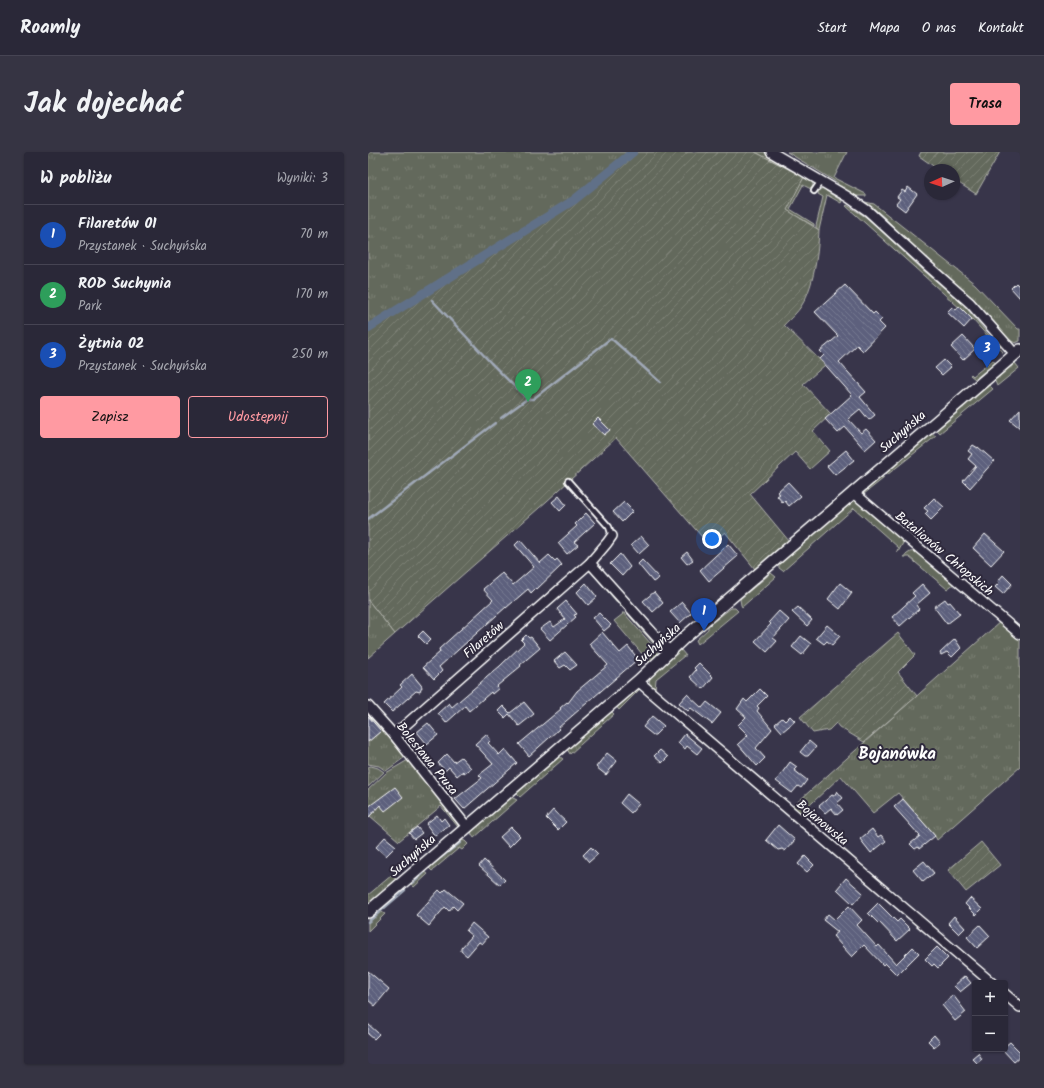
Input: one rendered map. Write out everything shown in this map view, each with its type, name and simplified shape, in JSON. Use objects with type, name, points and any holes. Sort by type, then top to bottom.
[{"type":"street","points":[[771,152],[848,197],[877,219],[970,303],[1017,352]]},
{"type":"street","name":"Suchyńska","points":[[368,912],[1017,352]]},
{"type":"street","name":"Batalionów Chłopskich","points":[[853,492],[1020,634]]},
{"type":"street","name":"Filaretów","points":[[394,735],[590,563],[612,536]]},
{"type":"street","points":[[590,563],[669,651]]},
{"type":"street","name":"Bojanowska","points":[[638,680],[988,980]]},
{"type":"street","name":"Bolesława Prusa","points":[[368,706],[394,735],[467,827]]},
{"type":"street","points":[[1008,997],[1020,1007]]},
{"type":"lane","points":[[814,191],[821,181]]},
{"type":"lane","points":[[568,481],[608,527],[612,536]]},
{"type":"green space","points":[[368,152],[628,152],[572,198],[368,326]]},
{"type":"green space","points":[[635,152],[755,152],[804,177],[787,210],[819,230],[816,263],[806,297],[794,315],[784,325],[825,365],[803,384],[831,414],[813,431],[830,451],[810,469],[795,452],[750,494],[789,541],[755,569],[725,532],[709,545],[616,438],[547,501],[395,634],[368,600],[368,330],[574,202]]},
{"type":"green space","points":[[755,152],[764,152],[812,181],[813,185],[811,189],[803,185],[790,209],[814,224],[814,226],[786,210],[804,177]]},
{"type":"green space","points":[[787,152],[847,152],[834,178],[866,194],[866,196],[854,196],[836,186],[838,183]]},
{"type":"green space","points":[[921,152],[1000,152],[976,194],[960,184],[960,164],[930,164],[919,156]]},
{"type":"green space","points":[[823,188],[827,189],[826,191],[842,201],[841,203],[827,195],[819,230],[816,226],[823,197],[818,194],[819,190]]},
{"type":"green space","points":[[861,201],[874,204],[975,284],[1018,329],[1020,329],[1020,341],[1015,343],[1010,340],[1009,341],[974,299],[933,266],[885,218],[871,206]]},
{"type":"green space","points":[[847,205],[866,217],[923,270],[963,304],[1003,352],[972,319],[846,206]]},
{"type":"green space","points":[[993,360],[995,363],[975,379],[970,375],[971,374],[973,376]]},
{"type":"green space","points":[[1012,362],[1019,368],[997,386],[994,379]]},
{"type":"green space","points":[[988,384],[993,389],[940,433],[936,429]]},
{"type":"green space","points":[[930,433],[936,436],[887,475],[886,472]]},
{"type":"green space","points":[[880,476],[884,478],[864,494],[864,491]]},
{"type":"green space","points":[[854,500],[901,538],[903,543],[898,552],[897,550],[899,548],[854,508],[783,571],[779,568],[779,564]]},
{"type":"green space","points":[[919,551],[955,583],[947,589],[909,557],[903,557],[910,552]]},
{"type":"green space","points":[[588,570],[592,571],[622,606],[621,607],[589,571],[566,589]]},
{"type":"green space","points":[[771,573],[776,577],[742,607],[740,599]]},
{"type":"green space","points":[[368,600],[395,634],[368,658]]},
{"type":"green space","points":[[731,608],[735,608],[738,611],[698,644],[696,640],[708,629],[708,626]]},
{"type":"green space","points":[[627,610],[659,648],[659,650],[625,611]]},
{"type":"green space","points":[[622,613],[624,613],[658,652],[657,655],[649,662],[614,621],[623,614]]},
{"type":"green space","points":[[1001,621],[1020,637],[1020,767],[937,840],[898,793],[873,813],[841,776],[800,814],[792,807]]},
{"type":"green space","points":[[898,633],[915,655],[898,672],[917,696],[864,742],[839,727],[836,723],[829,730],[813,733],[800,717]]},
{"type":"green space","points":[[681,650],[686,656],[684,656],[656,679],[655,690],[724,749],[649,685],[650,676]]},
{"type":"green space","points":[[637,689],[640,689],[619,710],[616,706]]},
{"type":"green space","points":[[610,710],[614,714],[570,754],[567,749]]},
{"type":"green space","points":[[371,716],[405,757],[386,771],[379,766],[368,764],[368,742],[381,731],[371,719],[368,719]]},
{"type":"green space","points":[[557,756],[563,759],[520,797],[517,794],[517,791]]},
{"type":"green space","points":[[408,760],[458,827],[441,806],[399,841],[370,816],[375,811],[368,805],[368,790],[386,773]]},
{"type":"green space","points":[[371,766],[384,772],[368,787],[368,767]]},
{"type":"green space","points":[[511,797],[517,800],[474,838],[471,830]]},
{"type":"green space","points":[[461,840],[468,844],[462,850],[459,848],[432,871],[429,868],[429,866]]},
{"type":"green space","points":[[981,842],[1000,865],[966,892],[948,870]]},
{"type":"green space","points":[[844,849],[903,901],[844,851]]},
{"type":"green space","points":[[424,871],[428,874],[414,887],[411,882]]},
{"type":"green space","points":[[392,875],[397,880],[368,905],[368,895]]},
{"type":"green space","points":[[378,910],[385,914],[368,931],[368,918]]},
{"type":"building","points":[[908,187],[917,194],[905,211],[896,204],[900,199],[897,197],[902,190],[905,192]]},
{"type":"building","points":[[1016,283],[1020,287],[1020,298],[1011,288]]},
{"type":"building","points":[[845,285],[873,314],[875,312],[882,319],[879,322],[885,328],[863,351],[857,345],[839,362],[866,392],[860,397],[875,415],[869,420],[860,409],[848,419],[861,433],[866,429],[876,440],[865,450],[845,427],[838,433],[825,419],[852,395],[820,359],[824,355],[820,351],[838,336],[815,312]]},
{"type":"building","points":[[959,306],[972,319],[964,328],[947,312],[952,307],[956,310]]},
{"type":"building","points":[[963,336],[975,349],[963,360],[951,347]]},
{"type":"building","points":[[944,360],[951,367],[942,375],[935,368]]},
{"type":"building","points":[[1020,409],[1020,428],[1010,420]]},
{"type":"building","points":[[598,418],[610,430],[604,435],[592,424]]},
{"type":"building","points":[[973,445],[978,447],[994,461],[970,488],[963,481],[976,466],[968,459],[972,454],[968,451]]},
{"type":"building","points":[[846,450],[854,460],[835,475],[827,466]]},
{"type":"building","points":[[788,482],[801,496],[789,506],[785,501],[783,503],[777,496],[780,494],[777,492]]},
{"type":"building","points":[[559,496],[566,505],[560,511],[552,502]]},
{"type":"building","points":[[934,498],[944,507],[931,520],[925,514],[928,511],[924,508]]},
{"type":"building","points":[[624,502],[633,511],[622,522],[613,512]]},
{"type":"building","points":[[586,513],[595,523],[574,542],[578,545],[567,554],[558,543],[577,526],[575,524]]},
{"type":"building","points":[[916,530],[924,537],[920,541],[912,534]]},
{"type":"building","points":[[985,534],[1004,551],[991,565],[973,548]]},
{"type":"building","points":[[641,536],[649,545],[639,554],[631,545]]},
{"type":"building","points":[[520,540],[540,563],[549,555],[555,561],[557,559],[562,565],[537,589],[536,588],[531,593],[528,589],[506,607],[439,667],[442,671],[434,679],[423,667],[440,652],[439,649],[493,600],[483,589],[502,573],[513,585],[534,567],[515,545]]},
{"type":"building","points":[[728,544],[738,556],[709,581],[700,570]]},
{"type":"building","points":[[687,552],[693,560],[687,564],[681,557]]},
{"type":"building","points":[[620,554],[630,567],[622,576],[610,564]]},
{"type":"building","points":[[642,560],[659,578],[653,582],[638,564]]},
{"type":"building","points":[[1003,575],[1012,584],[1003,594],[995,587]]},
{"type":"building","points":[[586,583],[597,597],[588,605],[577,592]]},
{"type":"building","points":[[840,583],[852,593],[840,609],[828,599]]},
{"type":"building","points":[[922,584],[930,593],[916,605],[919,609],[900,626],[892,617],[915,596],[912,593]]},
{"type":"building","points":[[654,592],[663,603],[653,612],[643,601]]},
{"type":"building","points":[[945,599],[948,603],[950,602],[960,614],[947,624],[934,607]]},
{"type":"building","points":[[566,601],[577,614],[574,615],[576,617],[550,640],[540,629],[550,622],[554,627],[565,619],[557,609]]},
{"type":"building","points":[[682,602],[691,613],[680,623],[670,612]]},
{"type":"building","points":[[798,607],[812,620],[807,626],[792,612]]},
{"type":"building","points":[[779,611],[789,620],[773,638],[777,641],[767,652],[755,641],[771,624],[769,622]]},
{"type":"building","points":[[599,613],[611,625],[604,631],[593,618]]},
{"type":"building","points":[[827,625],[840,636],[832,645],[827,641],[824,644],[816,638]]},
{"type":"building","points":[[423,631],[431,639],[426,644],[418,636]]},
{"type":"building","points":[[602,632],[620,653],[628,646],[638,659],[558,728],[559,729],[529,756],[519,744],[561,709],[560,708],[567,702],[568,703],[577,691],[608,665],[589,644]]},
{"type":"building","points":[[526,635],[529,638],[531,637],[540,648],[497,686],[499,688],[492,694],[491,692],[469,711],[465,706],[446,723],[438,713],[449,703],[452,707],[500,666],[524,643],[521,640]]},
{"type":"building","points":[[801,636],[811,644],[802,655],[792,647]]},
{"type":"building","points":[[955,639],[961,648],[952,657],[947,652],[941,655],[940,653]]},
{"type":"building","points":[[565,652],[577,665],[570,670],[565,665],[560,668],[554,661]]},
{"type":"building","points":[[699,663],[713,677],[703,689],[690,677],[696,670],[694,668]]},
{"type":"building","points":[[412,674],[422,687],[420,692],[416,691],[392,712],[384,704],[402,687],[400,685]]},
{"type":"building","points":[[760,689],[767,696],[757,706],[759,708],[757,711],[772,729],[756,748],[765,758],[757,766],[738,744],[748,735],[738,725],[746,717],[737,709],[744,699],[747,702]]},
{"type":"building","points":[[687,694],[702,708],[707,702],[721,713],[712,724],[691,708],[688,711],[679,703]]},
{"type":"building","points":[[524,702],[534,714],[519,726],[509,714],[505,718],[498,711],[503,706],[510,713]]},
{"type":"building","points":[[368,716],[381,731],[368,742]]},
{"type":"building","points":[[652,716],[664,726],[655,735],[643,727]]},
{"type":"building","points":[[790,716],[795,721],[782,732],[775,724],[782,718],[785,721]]},
{"type":"building","points":[[428,723],[438,735],[427,744],[417,732]]},
{"type":"building","points":[[486,734],[491,740],[488,743],[499,755],[505,749],[517,763],[464,809],[455,799],[482,778],[479,775],[493,764],[475,744]]},
{"type":"building","points":[[685,734],[702,748],[697,754],[687,746],[685,749],[678,743]]},
{"type":"building","points":[[809,741],[816,747],[808,756],[805,756],[800,752]]},
{"type":"building","points":[[660,750],[668,757],[662,763],[654,756]]},
{"type":"building","points":[[607,753],[617,761],[606,775],[596,767]]},
{"type":"building","points":[[447,754],[454,762],[461,757],[471,768],[464,773],[463,771],[457,776],[449,767],[445,771],[438,763]]},
{"type":"building","points":[[790,762],[797,767],[794,770],[807,780],[801,788],[798,786],[792,793],[776,781]]},
{"type":"building","points":[[395,787],[403,797],[385,811],[380,805],[368,818],[368,807]]},
{"type":"building","points":[[837,791],[843,798],[837,803],[843,810],[837,815],[831,808],[825,813],[819,806],[832,795],[834,796]]},
{"type":"building","points":[[627,794],[639,804],[631,813],[620,803]]},
{"type":"building","points":[[903,799],[935,836],[919,849],[918,847],[915,849],[910,844],[920,836],[894,807]]},
{"type":"building","points":[[553,810],[566,822],[558,830],[546,818]]},
{"type":"building","points":[[437,815],[441,821],[444,818],[449,825],[435,836],[426,824]]},
{"type":"building","points":[[778,825],[795,840],[785,851],[782,849],[778,850],[766,840]]},
{"type":"building","points":[[417,827],[422,833],[414,839],[409,833]]},
{"type":"building","points":[[511,827],[520,836],[509,847],[500,837]]},
{"type":"building","points":[[872,829],[878,837],[881,835],[886,841],[871,853],[860,839]]},
{"type":"building","points":[[385,837],[396,846],[386,856],[376,847]]},
{"type":"building","points":[[591,847],[598,854],[589,862],[583,855]]},
{"type":"building","points":[[805,856],[814,865],[807,872],[798,864]]},
{"type":"building","points":[[484,860],[505,880],[500,885],[479,866]]},
{"type":"building","points":[[924,861],[934,873],[923,882],[913,870]]},
{"type":"building","points":[[846,878],[863,893],[853,904],[837,889]]},
{"type":"building","points":[[446,889],[463,903],[457,910],[453,906],[449,911],[445,907],[429,926],[416,915],[439,890],[442,893]]},
{"type":"building","points":[[970,898],[982,909],[976,915],[965,904]]},
{"type":"building","points":[[878,903],[897,922],[900,919],[910,929],[897,941],[868,913]]},
{"type":"building","points":[[849,906],[862,920],[857,925],[877,947],[879,945],[896,964],[913,947],[919,953],[897,975],[885,963],[883,965],[864,945],[852,957],[833,936],[838,932],[823,920],[828,914],[835,920]]},
{"type":"building","points":[[954,916],[965,928],[959,934],[948,923]]},
{"type":"building","points":[[472,923],[488,937],[482,944],[479,942],[467,956],[461,951],[461,948],[472,936],[466,931]]},
{"type":"building","points":[[980,925],[990,936],[977,948],[967,937]]},
{"type":"building","points":[[937,947],[948,958],[938,968],[934,964],[932,966],[925,959]]},
{"type":"building","points":[[368,971],[389,989],[375,1006],[368,1000]]},
{"type":"building","points":[[965,976],[971,983],[960,992],[954,986]]},
{"type":"building","points":[[953,995],[966,1012],[955,1021],[942,1005]]},
{"type":"building","points":[[368,1024],[379,1034],[374,1039],[368,1034]]},
{"type":"building","points":[[934,1035],[940,1042],[934,1047],[928,1041]]},
{"type":"building","points":[[1010,1042],[1020,1052],[1020,1057],[1014,1062],[1005,1052],[1008,1052],[1008,1044]]},
{"type":"building","points":[[978,1053],[982,1059],[977,1063],[972,1058]]},
{"type":"waterway","points":[[368,328],[574,200],[633,152]]},
{"type":"waterway","points":[[425,292],[428,295]]},
{"type":"waterway","points":[[432,300],[527,399],[533,399],[610,339],[660,382]]},
{"type":"waterway","points":[[501,418],[527,399]]},
{"type":"waterway","points":[[368,519],[495,423]]},
{"type":"waterway","points":[[430,866],[461,842]]},
{"type":"waterway","points":[[413,883],[424,873]]},
{"type":"waterway","points":[[368,922],[405,890]]},
{"type":"place","name":"Żytnia 02","points":[[987,368]]},
{"type":"place","name":"ROD Suchynia","points":[[528,402]]},
{"type":"place","name":"Filaretów 01","points":[[704,631]]},
{"type":"district","name":"Bojanówka","points":[[897,753]]}]
